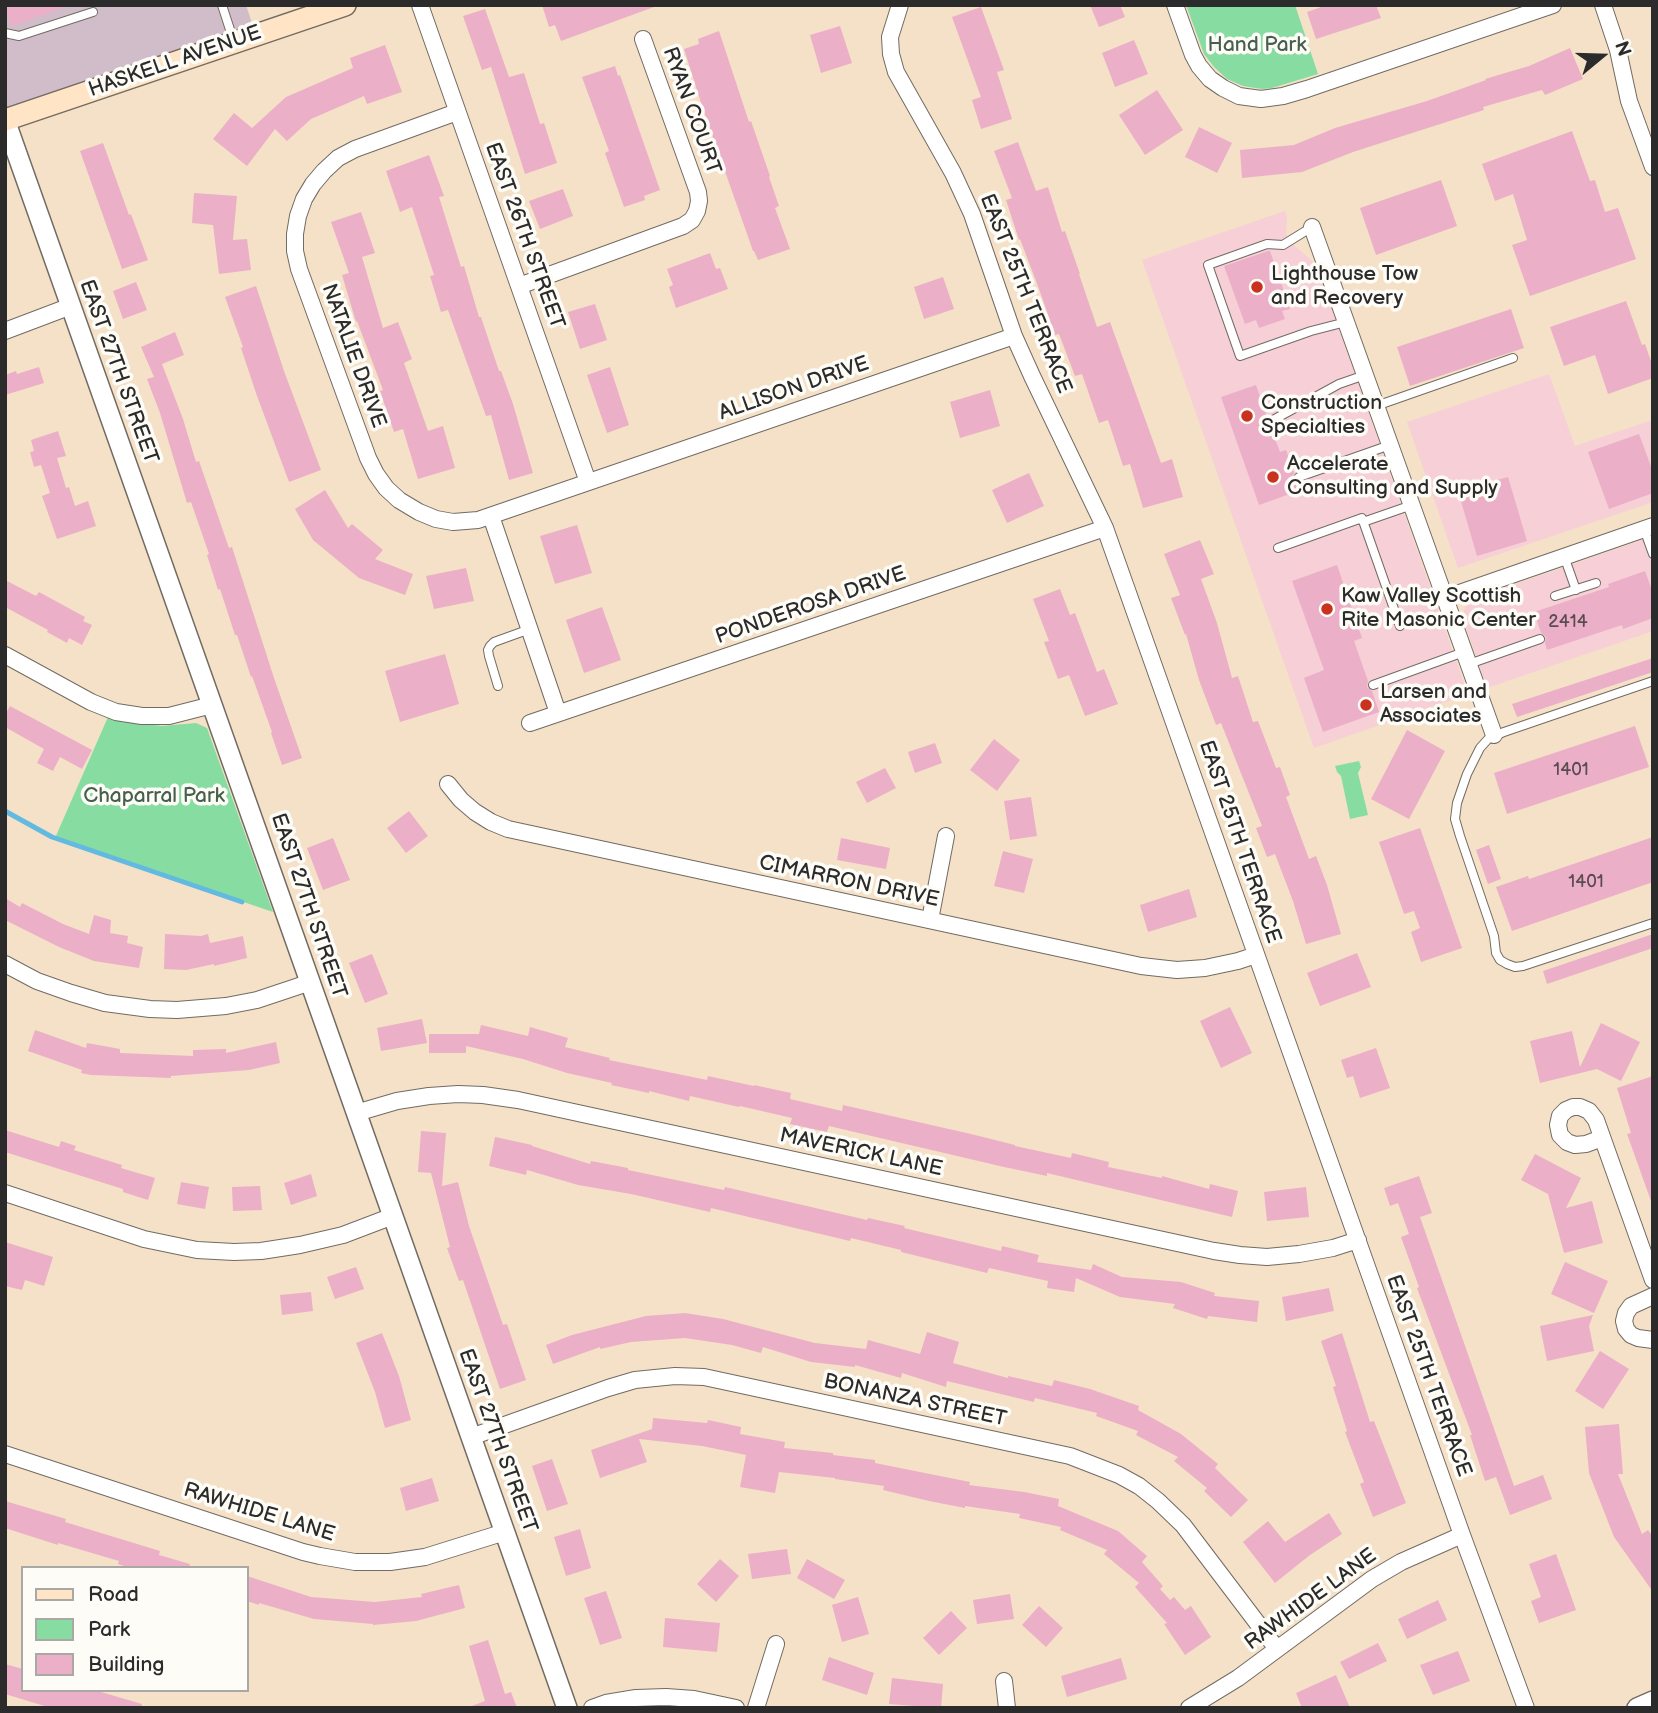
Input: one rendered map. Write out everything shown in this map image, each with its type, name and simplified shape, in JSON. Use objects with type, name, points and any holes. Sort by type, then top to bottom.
[{"type":"main road","name":"HASKELL AVENUE","points":[[5,120],[345,5]]},
{"type":"street","name":"EAST 26TH STREET","points":[[420,5],[588,482]]},
{"type":"street","name":"EAST 25TH TERRACE","points":[[900,5],[890,37],[895,72],[953,173],[972,214],[1014,336],[1105,528],[1462,1535],[1526,1708]]},
{"type":"street","points":[[1175,5],[1193,55],[1210,79],[1239,96],[1261,99],[1307,89],[1553,5]]},
{"type":"street","points":[[1603,5],[1618,50],[1629,101],[1651,159]]},
{"type":"street","name":"RYAN COURT","points":[[519,286],[683,226],[697,211],[698,192],[643,40]]},
{"type":"street","name":"NATALIE DRIVE","points":[[457,112],[355,149],[324,170],[304,199],[298,216],[295,251],[299,269],[368,458],[386,488],[399,500],[436,519],[471,521],[588,482]]},
{"type":"street","name":"EAST 27TH STREET","points":[[5,120],[568,1708]]},
{"type":"street","points":[[1312,227],[1494,736]]},
{"type":"street","points":[[5,331],[71,306]]},
{"type":"street","name":"ALLISON DRIVE","points":[[588,482],[1014,336]]},
{"type":"street","points":[[491,516],[558,713]]},
{"type":"street","points":[[1445,597],[1648,527]]},
{"type":"street","name":"PONDEROSA DRIVE","points":[[530,723],[1105,528]]},
{"type":"street","points":[[5,655],[91,702],[116,712],[169,716],[212,705]]},
{"type":"street","name":"CIMARRON DRIVE","points":[[448,784],[475,812],[508,829],[1140,966],[1177,970],[1205,968],[1256,955]]},
{"type":"street","points":[[930,920],[946,836]]},
{"type":"street","points":[[5,964],[37,981],[71,993],[106,1003],[150,1009],[226,1006],[257,1000],[311,982]]},
{"type":"street","name":"MAVERICK LANE","points":[[356,1113],[397,1101],[429,1096],[458,1094],[517,1100],[1214,1251],[1267,1257],[1333,1248],[1358,1240]]},
{"type":"street","points":[[1602,1138],[1653,1280]]},
{"type":"street","points":[[5,1193],[144,1239],[197,1250],[261,1251],[300,1245],[343,1235],[393,1216]]},
{"type":"street","points":[[1653,1296],[1631,1306],[1624,1321],[1631,1335],[1653,1340]]},
{"type":"street","name":"BONANZA STREET","points":[[471,1437],[608,1388],[635,1380],[676,1376],[704,1377],[1070,1455],[1119,1475],[1158,1501],[1183,1525],[1277,1649]]},
{"type":"street","name":"RAWHIDE LANE","points":[[5,1454],[303,1552],[343,1560],[367,1562],[425,1557],[505,1532]]},
{"type":"street","name":"RAWHIDE LANE","points":[[1189,1708],[1238,1678],[1372,1579],[1401,1562],[1462,1535]]},
{"type":"street","points":[[756,1708],[776,1644]]},
{"type":"street","points":[[1004,1681],[1007,1708]]},
{"type":"street","points":[[592,1708],[636,1698],[666,1697],[694,1699],[736,1708]]},
{"type":"street","points":[[1637,1708],[1653,1701]]},
{"type":"lane","points":[[222,5],[234,42]]},
{"type":"lane","points":[[5,33],[19,36],[93,12]]},
{"type":"lane","points":[[1312,227],[1283,245],[1267,244],[1208,265],[1240,356],[1346,321]]},
{"type":"lane","points":[[1376,406],[1513,358]]},
{"type":"lane","points":[[1273,420],[1339,384],[1365,375]]},
{"type":"lane","points":[[1299,477],[1390,445]]},
{"type":"lane","points":[[1363,522],[1412,505]]},
{"type":"lane","points":[[1278,548],[1362,518],[1400,626]]},
{"type":"lane","points":[[1648,527],[1653,554]]},
{"type":"lane","points":[[1564,556],[1576,590]]},
{"type":"lane","points":[[1555,596],[1596,583]]},
{"type":"lane","points":[[498,686],[489,656],[490,646],[494,642],[530,629]]},
{"type":"lane","points":[[1373,685],[1540,639]]},
{"type":"lane","points":[[1653,681],[1489,738],[1480,748],[1467,774],[1457,803],[1455,819],[1500,960],[1515,967],[1523,966],[1653,923]]},
{"type":"shaded area","points":[[5,5],[246,5],[256,35],[5,120]]},
{"type":"shaded area","points":[[1285,211],[1286,234],[1290,242],[1317,267],[1468,694],[1314,748],[1142,260]]},
{"type":"shaded area","points":[[1549,374],[1575,446],[1653,420],[1653,502],[1458,568],[1407,422]]},
{"type":"shaded area","points":[[1653,536],[1653,631],[1487,688],[1463,619],[1464,610],[1470,600]]},
{"type":"green space","name":"Hand Park","points":[[1186,5],[1295,5],[1318,74],[1262,89],[1243,86],[1227,79],[1204,54]]},
{"type":"green space","name":"Chaparral Park","points":[[108,717],[162,726],[196,723],[207,728],[273,912],[55,838]]},
{"type":"green space","points":[[1359,761],[1361,767],[1358,773],[1368,815],[1350,819],[1341,776],[1335,766]]},
{"type":"building","points":[[5,5],[66,5],[66,7],[11,26]]},
{"type":"building","points":[[542,5],[654,7],[561,41],[555,25],[549,27]]},
{"type":"building","points":[[1090,5],[1120,5],[1125,17],[1099,27]]},
{"type":"building","points":[[1327,5],[1376,5],[1381,18],[1316,39],[1307,12]]},
{"type":"building","points":[[981,7],[1004,70],[997,72],[1012,119],[981,129],[972,100],[981,97],[952,17]]},
{"type":"building","points":[[485,9],[509,77],[524,73],[540,124],[544,123],[557,163],[525,174],[491,67],[482,70],[463,16]]},
{"type":"building","points":[[840,26],[852,63],[821,73],[810,35]]},
{"type":"building","points":[[719,31],[770,176],[779,206],[775,208],[790,249],[758,260],[684,49],[699,44],[698,39]]},
{"type":"building","points":[[1134,40],[1148,74],[1115,87],[1102,53]]},
{"type":"building","points":[[385,45],[402,92],[367,104],[364,96],[311,119],[287,141],[275,129],[247,166],[213,139],[234,113],[252,128],[286,97],[353,68],[350,58]]},
{"type":"building","points":[[1570,48],[1583,79],[1545,95],[1542,90],[1483,107],[1484,110],[1353,152],[1302,172],[1242,178],[1240,150],[1294,145],[1335,128],[1427,101],[1529,66]]},
{"type":"building","points":[[615,66],[660,190],[644,196],[645,200],[624,207],[605,153],[609,151],[582,77]]},
{"type":"building","points":[[1157,90],[1183,130],[1145,155],[1119,115]]},
{"type":"building","points":[[1199,127],[1232,143],[1217,173],[1185,157]]},
{"type":"building","points":[[1572,131],[1590,181],[1595,180],[1605,212],[1618,208],[1636,259],[1530,296],[1512,245],[1527,240],[1513,194],[1495,201],[1482,164]]},
{"type":"building","points":[[1018,142],[1036,191],[1048,187],[1097,327],[1110,322],[1161,463],[1172,459],[1183,497],[1143,508],[1130,464],[1123,466],[1108,420],[1099,423],[1082,374],[1075,376],[1059,334],[1055,335],[1019,240],[1006,200],[1012,198],[994,151]]},
{"type":"building","points":[[103,143],[148,260],[122,269],[80,151]]},
{"type":"building","points":[[429,155],[444,196],[439,197],[461,267],[464,266],[479,317],[513,404],[533,473],[509,480],[491,415],[486,416],[448,310],[441,312],[430,276],[434,275],[412,207],[400,212],[386,171]]},
{"type":"building","points":[[1441,180],[1457,226],[1376,255],[1360,208]]},
{"type":"building","points":[[563,189],[573,216],[540,229],[529,201]]},
{"type":"building","points":[[194,193],[237,196],[233,240],[247,239],[251,270],[219,274],[213,225],[192,223]]},
{"type":"building","points":[[361,212],[375,253],[362,257],[383,328],[398,322],[412,359],[404,363],[428,431],[443,426],[455,468],[418,479],[403,429],[394,432],[380,391],[383,390],[356,322],[342,275],[349,273],[331,222]]},
{"type":"building","name":"Lighthouse Tow and Recovery","points":[[1268,251],[1290,309],[1282,311],[1285,319],[1259,328],[1256,320],[1245,324],[1224,266]]},
{"type":"building","points":[[710,253],[716,269],[720,268],[728,289],[676,308],[669,287],[673,285],[667,269]]},
{"type":"building","points":[[943,277],[954,309],[924,319],[914,287]]},
{"type":"building","points":[[136,282],[147,310],[123,319],[113,291]]},
{"type":"building","points":[[256,286],[321,470],[289,482],[257,396],[225,297]]},
{"type":"building","points":[[1626,301],[1642,345],[1645,344],[1653,367],[1653,378],[1608,394],[1595,355],[1564,366],[1550,327]]},
{"type":"building","points":[[595,304],[607,340],[580,349],[568,312]]},
{"type":"building","points":[[1511,309],[1524,348],[1410,386],[1397,347]]},
{"type":"building","points":[[175,332],[184,355],[162,364],[196,462],[199,461],[229,548],[232,547],[302,758],[282,765],[252,676],[220,589],[218,590],[191,502],[187,503],[147,379],[154,377],[141,347]]},
{"type":"building","points":[[39,367],[44,383],[5,395],[5,375]]},
{"type":"building","points":[[610,367],[629,425],[607,433],[587,375]]},
{"type":"building","points":[[1256,385],[1267,423],[1280,452],[1286,450],[1294,473],[1293,480],[1301,490],[1259,505],[1221,397]]},
{"type":"building","points":[[990,390],[1000,426],[960,438],[950,402]]},
{"type":"building","points":[[58,431],[66,456],[57,458],[66,488],[69,487],[75,506],[88,501],[96,526],[57,539],[42,496],[50,493],[41,465],[34,467],[30,452],[34,451],[31,440]]},
{"type":"building","points":[[1639,434],[1653,472],[1653,493],[1609,509],[1588,452]]},
{"type":"building","points":[[1029,473],[1044,506],[1007,523],[992,490]]},
{"type":"building","points":[[1508,477],[1527,541],[1477,556],[1458,491]]},
{"type":"building","points":[[325,490],[348,528],[352,524],[383,550],[375,559],[413,574],[405,595],[359,578],[313,540],[295,509]]},
{"type":"building","points":[[577,525],[592,573],[555,584],[540,536]]},
{"type":"building","points":[[1200,540],[1214,574],[1201,579],[1217,623],[1232,678],[1238,676],[1253,722],[1258,721],[1276,768],[1280,767],[1290,795],[1286,797],[1309,859],[1316,856],[1341,934],[1306,944],[1275,854],[1267,857],[1256,828],[1262,826],[1221,723],[1216,725],[1199,680],[1186,634],[1171,598],[1180,595],[1164,554]]},
{"type":"building","points":[[1337,565],[1362,638],[1354,641],[1368,681],[1367,687],[1372,691],[1379,712],[1323,732],[1304,678],[1324,670],[1292,581]]},
{"type":"building","points":[[466,568],[474,601],[434,609],[426,576]]},
{"type":"building","points":[[1645,571],[1653,593],[1653,618],[1623,629],[1622,625],[1547,650],[1546,637],[1541,633],[1534,612],[1609,587],[1608,584]]},
{"type":"building","points":[[5,580],[36,596],[39,592],[85,617],[83,621],[92,625],[82,645],[69,638],[67,643],[5,607]]},
{"type":"building","points":[[1060,589],[1070,615],[1075,613],[1097,672],[1104,669],[1118,704],[1085,716],[1069,675],[1058,679],[1044,642],[1049,641],[1033,599]]},
{"type":"building","points":[[602,607],[621,660],[584,673],[566,620]]},
{"type":"building","points":[[445,654],[459,704],[400,722],[385,671]]},
{"type":"building","points":[[1653,658],[1653,672],[1517,717],[1512,704]]},
{"type":"building","points":[[10,706],[92,750],[82,769],[60,757],[53,771],[37,763],[44,749],[5,727],[5,715]]},
{"type":"building","points":[[1635,726],[1649,767],[1507,814],[1494,773]]},
{"type":"building","points":[[1407,730],[1445,751],[1409,819],[1371,799]]},
{"type":"building","points":[[994,739],[1020,760],[997,791],[970,770]]},
{"type":"building","points":[[935,743],[942,763],[915,773],[908,752]]},
{"type":"building","points":[[885,768],[896,788],[867,803],[856,782]]},
{"type":"building","points":[[1031,797],[1037,836],[1010,840],[1004,801]]},
{"type":"building","points":[[409,811],[428,836],[406,853],[387,828]]},
{"type":"building","points":[[1420,828],[1462,948],[1421,962],[1411,932],[1420,928],[1414,911],[1404,914],[1379,842]]},
{"type":"building","points":[[1653,837],[1653,882],[1512,931],[1496,887],[1528,876],[1529,879]]},
{"type":"building","points":[[333,838],[350,880],[323,890],[307,848]]},
{"type":"building","points":[[841,838],[890,848],[886,869],[837,860]]},
{"type":"building","points":[[1489,845],[1501,879],[1488,884],[1476,850]]},
{"type":"building","points":[[1003,851],[1033,859],[1024,893],[994,886]]},
{"type":"building","points":[[1189,889],[1197,917],[1148,932],[1140,905]]},
{"type":"building","points":[[5,898],[20,907],[22,903],[89,934],[94,915],[111,920],[110,933],[128,936],[127,943],[143,947],[139,968],[94,961],[5,920]]},
{"type":"building","points":[[165,934],[208,934],[210,943],[243,936],[247,958],[186,970],[164,969]]},
{"type":"building","points":[[1653,934],[1653,948],[1547,984],[1543,971]]},
{"type":"building","points":[[1357,953],[1371,987],[1320,1006],[1307,973]]},
{"type":"building","points":[[372,954],[388,994],[365,1003],[349,963]]},
{"type":"building","points":[[1230,1007],[1252,1053],[1221,1068],[1200,1021]]},
{"type":"building","points":[[422,1019],[427,1043],[381,1051],[377,1028]]},
{"type":"building","points":[[1601,1023],[1640,1042],[1621,1081],[1597,1069],[1540,1083],[1530,1041],[1572,1031],[1580,1067]]},
{"type":"building","points":[[481,1025],[528,1036],[530,1027],[568,1038],[565,1047],[610,1058],[609,1060],[707,1080],[708,1076],[754,1085],[791,1093],[790,1099],[842,1111],[843,1105],[1071,1158],[1072,1153],[1109,1162],[1108,1167],[1162,1176],[1209,1189],[1210,1184],[1238,1191],[1232,1217],[1047,1173],[1047,1176],[1004,1167],[829,1126],[827,1132],[790,1124],[792,1118],[740,1106],[690,1096],[689,1101],[611,1085],[612,1083],[523,1059],[466,1046],[466,1053],[429,1053],[429,1034],[479,1034]]},
{"type":"building","points":[[35,1030],[86,1048],[87,1043],[120,1049],[120,1053],[193,1056],[193,1050],[226,1049],[226,1053],[276,1042],[280,1063],[249,1070],[171,1078],[91,1075],[28,1051]]},
{"type":"building","points":[[1376,1048],[1390,1088],[1360,1098],[1353,1076],[1347,1078],[1341,1060]]},
{"type":"building","points":[[1653,1076],[1651,1201],[1627,1134],[1631,1133],[1617,1088]]},
{"type":"building","points":[[5,1130],[59,1147],[61,1141],[76,1146],[74,1150],[155,1178],[148,1200],[123,1192],[123,1189],[5,1152]]},
{"type":"building","points":[[421,1131],[446,1133],[442,1186],[458,1182],[469,1226],[503,1325],[507,1324],[526,1380],[500,1389],[463,1280],[459,1281],[447,1248],[450,1247],[431,1173],[418,1172]]},
{"type":"building","points":[[495,1137],[532,1145],[590,1164],[591,1161],[628,1168],[724,1190],[725,1187],[867,1220],[868,1218],[905,1226],[904,1228],[1001,1251],[1002,1246],[1039,1255],[1037,1262],[1091,1270],[1093,1264],[1122,1277],[1181,1282],[1215,1293],[1214,1296],[1259,1301],[1257,1322],[1208,1316],[1207,1319],[1173,1308],[1175,1304],[1120,1297],[1076,1278],[1074,1292],[1047,1288],[1048,1281],[989,1268],[987,1273],[851,1238],[850,1241],[711,1208],[710,1212],[578,1185],[527,1170],[526,1175],[489,1166]]},
{"type":"building","points":[[1535,1154],[1581,1178],[1566,1208],[1592,1201],[1603,1243],[1564,1253],[1548,1194],[1521,1180]]},
{"type":"building","points":[[311,1174],[317,1196],[291,1205],[284,1183]]},
{"type":"building","points":[[1419,1176],[1432,1213],[1420,1217],[1514,1486],[1543,1475],[1552,1499],[1510,1515],[1496,1477],[1485,1481],[1472,1435],[1417,1288],[1419,1287],[1401,1237],[1409,1234],[1398,1203],[1390,1206],[1384,1188]]},
{"type":"building","points":[[181,1182],[209,1187],[205,1209],[177,1204]]},
{"type":"building","points":[[260,1186],[262,1210],[233,1211],[232,1187]]},
{"type":"building","points":[[1306,1187],[1309,1217],[1267,1221],[1264,1192]]},
{"type":"building","points":[[5,1242],[53,1257],[44,1286],[25,1280],[22,1290],[5,1286]]},
{"type":"building","points":[[1565,1262],[1608,1281],[1594,1313],[1551,1294]]},
{"type":"building","points":[[356,1267],[364,1289],[335,1299],[327,1277]]},
{"type":"building","points":[[1329,1288],[1334,1311],[1286,1321],[1282,1297]]},
{"type":"building","points":[[311,1292],[313,1311],[282,1315],[280,1295]]},
{"type":"building","points":[[685,1313],[723,1319],[815,1343],[866,1349],[868,1340],[920,1354],[927,1332],[959,1342],[953,1363],[1008,1378],[1052,1386],[1054,1380],[1139,1406],[1138,1410],[1181,1434],[1218,1464],[1215,1468],[1248,1500],[1231,1517],[1204,1491],[1207,1488],[1174,1461],[1178,1457],[1136,1435],[1138,1431],[1096,1416],[1097,1413],[1035,1398],[1034,1402],[947,1381],[946,1387],[902,1373],[901,1378],[855,1365],[811,1362],[763,1347],[761,1353],[732,1345],[685,1338],[600,1347],[553,1364],[546,1345],[572,1335],[646,1316]]},
{"type":"building","points":[[1593,1315],[1589,1326],[1594,1351],[1547,1361],[1540,1326]]},
{"type":"building","points":[[382,1333],[399,1376],[411,1420],[385,1428],[375,1392],[356,1343]]},
{"type":"building","points":[[1342,1333],[1370,1422],[1374,1421],[1406,1503],[1373,1517],[1360,1484],[1364,1482],[1345,1432],[1347,1431],[1333,1387],[1336,1386],[1321,1341]]},
{"type":"building","points":[[1600,1351],[1629,1369],[1603,1409],[1575,1391]]},
{"type":"building","points":[[653,1418],[707,1423],[708,1420],[741,1427],[740,1434],[785,1442],[784,1448],[875,1460],[875,1463],[970,1482],[969,1485],[1059,1499],[1058,1506],[1118,1531],[1147,1556],[1142,1562],[1163,1586],[1160,1589],[1170,1600],[1174,1597],[1185,1610],[1191,1606],[1211,1637],[1185,1655],[1164,1624],[1167,1623],[1135,1587],[1139,1583],[1104,1554],[1107,1550],[1060,1530],[1061,1527],[1019,1518],[1020,1514],[929,1501],[883,1490],[884,1486],[779,1472],[775,1493],[740,1487],[746,1455],[702,1446],[639,1439],[647,1462],[600,1478],[591,1450],[652,1429]]},
{"type":"building","points":[[1619,1424],[1623,1474],[1618,1474],[1642,1534],[1648,1530],[1653,1537],[1653,1592],[1614,1537],[1589,1473],[1585,1427]]},
{"type":"building","points":[[552,1459],[568,1504],[547,1511],[532,1466]]},
{"type":"building","points":[[432,1478],[439,1501],[406,1511],[400,1488]]},
{"type":"building","points":[[5,1501],[160,1551],[159,1555],[190,1564],[124,1566],[118,1564],[119,1561],[5,1528]]},
{"type":"building","points":[[1329,1513],[1342,1534],[1275,1583],[1243,1542],[1268,1521],[1285,1542]]},
{"type":"building","points":[[580,1529],[591,1568],[566,1576],[554,1537]]},
{"type":"building","points":[[787,1549],[791,1574],[752,1579],[748,1554]]},
{"type":"building","points":[[1556,1554],[1576,1610],[1539,1623],[1531,1601],[1541,1597],[1529,1564]]},
{"type":"building","points":[[720,1559],[739,1576],[716,1602],[697,1584]]},
{"type":"building","points":[[807,1559],[845,1580],[834,1599],[797,1578]]},
{"type":"building","points":[[248,1576],[311,1597],[375,1602],[422,1597],[421,1594],[459,1585],[465,1608],[416,1621],[373,1625],[314,1619],[248,1601]]},
{"type":"building","points":[[606,1591],[622,1638],[600,1645],[584,1598]]},
{"type":"building","points":[[1010,1594],[1014,1619],[977,1624],[973,1600]]},
{"type":"building","points":[[858,1597],[869,1634],[842,1642],[832,1605]]},
{"type":"building","points":[[1438,1600],[1447,1620],[1407,1639],[1398,1619]]},
{"type":"building","points":[[1039,1606],[1063,1628],[1046,1647],[1022,1625]]},
{"type":"building","points":[[951,1611],[967,1628],[939,1655],[923,1638]]},
{"type":"building","points":[[665,1618],[720,1623],[717,1652],[663,1647]]},
{"type":"building","points":[[488,1640],[505,1694],[511,1692],[517,1708],[472,1708],[485,1701],[469,1646]]},
{"type":"building","points":[[1378,1643],[1387,1661],[1349,1679],[1340,1662]]},
{"type":"building","points":[[1458,1651],[1470,1681],[1433,1695],[1420,1665]]},
{"type":"building","points":[[829,1657],[874,1673],[867,1695],[822,1680]]},
{"type":"building","points":[[1121,1658],[1127,1679],[1067,1697],[1061,1676]]},
{"type":"building","points":[[5,1664],[21,1668],[21,1692],[101,1692],[142,1704],[141,1708],[51,1708],[5,1694]]},
{"type":"building","points":[[1336,1675],[1350,1708],[1302,1708],[1296,1693]]},
{"type":"building","points":[[892,1678],[943,1684],[941,1708],[889,1704]]},
{"type":"waterway","points":[[5,811],[52,837],[242,902]]},
{"type":"place","name":"Lighthouse Tow and Recovery","points":[[1257,287]]},
{"type":"place","name":"Construction Specialties","points":[[1247,416]]},
{"type":"place","name":"Accelerate Consulting and Supply","points":[[1273,477]]},
{"type":"place","name":"Kaw Valley Scottish Rite Masonic Center","points":[[1327,609]]},
{"type":"place","name":"Larsen and Associates","points":[[1366,705]]}]
